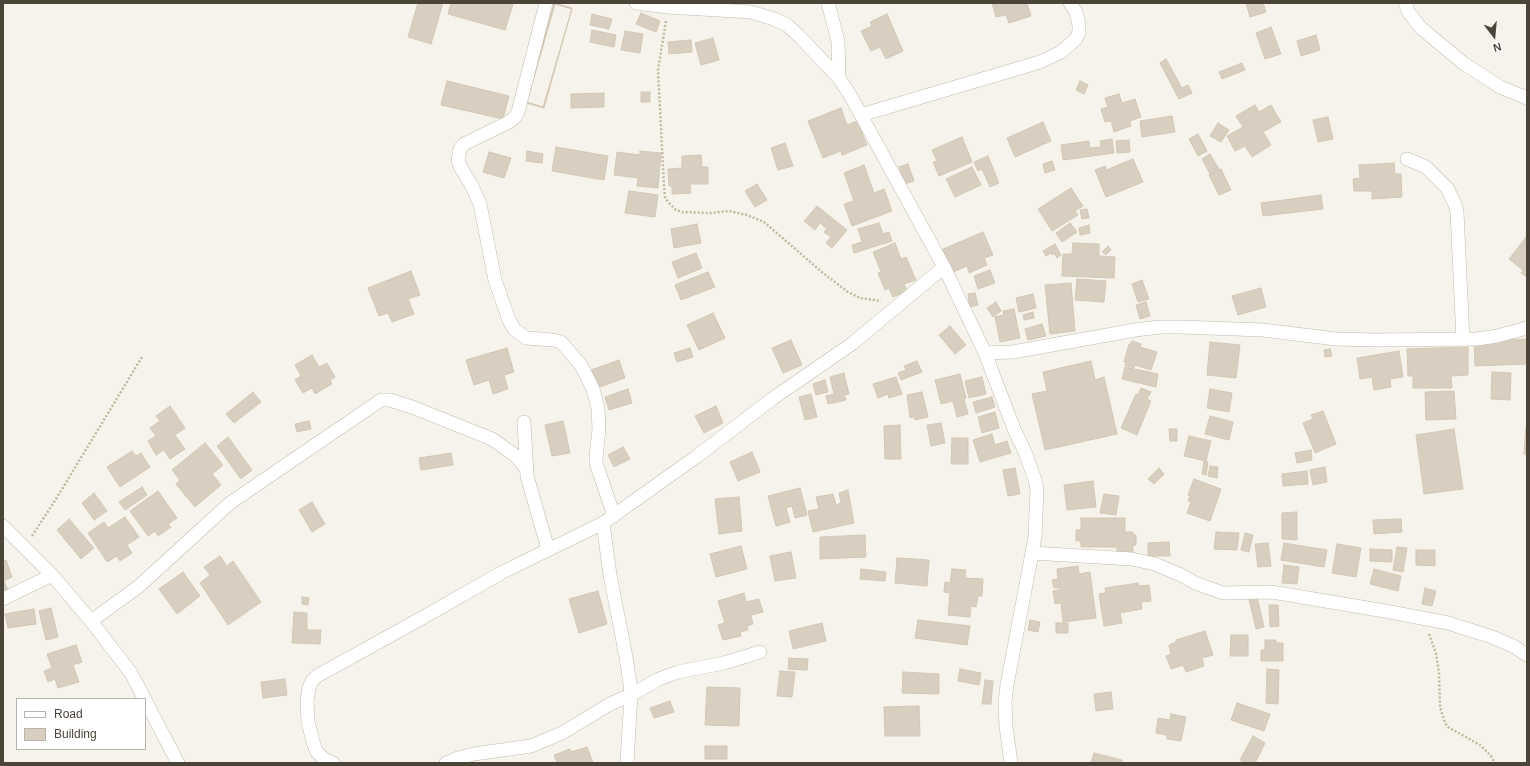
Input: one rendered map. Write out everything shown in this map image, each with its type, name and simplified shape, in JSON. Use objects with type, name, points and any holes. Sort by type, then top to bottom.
[{"type":"street","points":[[546,3],[518,112],[509,122],[464,144],[460,149],[458,161],[480,204],[495,280],[514,329],[526,338],[561,342],[581,365],[593,389],[598,408],[599,430],[596,463],[614,516]]},
{"type":"street","points":[[636,3],[668,7],[751,12],[774,19],[787,25],[839,78],[944,267],[985,354],[1035,480],[1037,490],[1036,537],[1008,677],[1005,702],[1006,726],[1011,763]]},
{"type":"street","points":[[828,3],[838,41],[839,78]]},
{"type":"street","points":[[860,115],[1040,62],[1061,52],[1076,39],[1079,32],[1080,25],[1076,12],[1070,3]]},
{"type":"street","points":[[1405,3],[1409,12],[1422,28],[1463,63],[1500,87],[1527,98]]},
{"type":"street","points":[[1407,159],[1426,167],[1448,188],[1455,204],[1457,212],[1463,340]]},
{"type":"street","points":[[328,761],[317,752],[314,745],[308,714],[307,700],[309,688],[312,681],[317,676],[501,573],[603,523],[614,516],[696,457],[772,399],[853,343],[944,267]]},
{"type":"street","points":[[985,354],[1013,352],[1135,330],[1160,327],[1263,330],[1336,339],[1463,340],[1497,336],[1527,328]]},
{"type":"street","points":[[91,621],[138,587],[230,503],[381,400],[390,400],[412,407],[492,439],[516,456],[526,468]]},
{"type":"street","points":[[524,422],[526,468],[548,549]]},
{"type":"street","points":[[603,523],[610,575],[626,657],[631,695],[627,763]]},
{"type":"street","points":[[3,526],[52,575],[91,621],[137,683],[144,698]]},
{"type":"street","points":[[1032,553],[1132,559],[1155,564],[1223,593],[1271,592],[1448,623],[1492,637],[1513,646],[1527,655]]},
{"type":"street","points":[[3,599],[52,575]]},
{"type":"street","points":[[446,763],[474,754],[531,746],[562,733],[610,704],[631,695],[668,675],[724,663],[760,652]]},
{"type":"street","points":[[146,702],[178,763]]},
{"type":"street","points":[[311,763],[328,761]]},
{"type":"path","points":[[668,7],[658,70],[664,186],[665,197],[668,202],[676,210],[682,212],[711,213],[729,211],[747,215],[764,222],[823,273],[848,292],[860,298],[870,300],[902,302]]},
{"type":"path","points":[[24,547],[56,499],[142,357]]},
{"type":"path","points":[[1422,619],[1436,653],[1439,673],[1440,707],[1445,723],[1448,727],[1480,745],[1491,756],[1494,763]]},
{"type":"building","points":[[418,3],[443,3],[431,44],[408,37]]},
{"type":"building","points":[[451,3],[513,4],[505,30],[448,14]]},
{"type":"building","points":[[554,3],[572,8],[544,108],[526,103]]},
{"type":"building","points":[[992,3],[1027,3],[1031,16],[1009,23],[1006,15],[996,17]]},
{"type":"building","points":[[1246,3],[1263,3],[1266,12],[1250,17]]},
{"type":"building","points":[[555,4],[572,9],[543,107],[527,102]]},
{"type":"building","points":[[641,13],[660,21],[656,32],[636,24]]},
{"type":"building","points":[[592,14],[612,19],[609,29],[590,25]]},
{"type":"building","points":[[887,14],[903,51],[886,59],[880,47],[871,51],[861,31],[872,26],[870,22]]},
{"type":"building","points":[[1271,27],[1281,54],[1265,59],[1256,33]]},
{"type":"building","points":[[592,30],[616,35],[614,47],[590,42]]},
{"type":"building","points":[[625,31],[643,34],[640,53],[621,50]]},
{"type":"building","points":[[1316,35],[1320,50],[1301,56],[1297,41]]},
{"type":"building","points":[[713,38],[719,60],[701,65],[695,43]]},
{"type":"building","points":[[691,40],[692,52],[669,54],[668,42]]},
{"type":"building","points":[[1166,59],[1182,88],[1188,85],[1192,93],[1179,99],[1160,63]]},
{"type":"building","points":[[1242,63],[1245,70],[1222,79],[1219,72]]},
{"type":"building","points":[[447,81],[509,96],[503,119],[441,105]]},
{"type":"building","points":[[1080,81],[1088,85],[1084,94],[1076,90]]},
{"type":"building","points":[[641,92],[650,92],[650,102],[641,102]]},
{"type":"building","points":[[604,93],[604,107],[571,108],[571,94]]},
{"type":"building","points":[[1119,94],[1122,103],[1135,99],[1141,117],[1130,121],[1131,126],[1114,132],[1111,121],[1105,122],[1101,109],[1108,107],[1105,98]]},
{"type":"building","points":[[1255,105],[1259,112],[1271,105],[1281,122],[1263,132],[1271,145],[1252,157],[1245,146],[1235,151],[1227,136],[1243,127],[1236,116]]},
{"type":"building","points":[[841,108],[847,125],[857,121],[867,145],[842,155],[841,151],[823,158],[808,121]]},
{"type":"building","points":[[1172,116],[1175,132],[1142,137],[1140,121]]},
{"type":"building","points":[[1328,117],[1333,139],[1318,142],[1313,120]]},
{"type":"building","points":[[1043,122],[1051,141],[1015,157],[1007,138]]},
{"type":"building","points":[[1218,123],[1229,130],[1221,142],[1210,136]]},
{"type":"building","points":[[1198,134],[1207,151],[1198,156],[1189,139]]},
{"type":"building","points":[[962,137],[972,162],[939,176],[933,162],[937,161],[932,150]]},
{"type":"building","points":[[1112,139],[1114,153],[1063,160],[1061,145],[1089,141],[1090,148],[1101,147],[1100,141]]},
{"type":"building","points":[[1129,140],[1130,152],[1117,153],[1116,141]]},
{"type":"building","points":[[785,143],[793,166],[778,170],[771,148]]},
{"type":"building","points":[[556,147],[608,156],[604,180],[552,171]]},
{"type":"building","points":[[527,151],[543,154],[542,163],[526,161]]},
{"type":"building","points":[[640,151],[661,153],[658,188],[637,186],[638,178],[614,175],[617,152],[640,155]]},
{"type":"building","points":[[489,152],[511,158],[504,178],[483,172]]},
{"type":"building","points":[[1210,154],[1219,169],[1210,174],[1202,159]]},
{"type":"building","points":[[701,155],[702,167],[708,167],[708,184],[690,184],[691,193],[672,194],[672,186],[669,186],[668,169],[682,168],[682,156]]},
{"type":"building","points":[[988,156],[999,183],[990,187],[982,169],[978,171],[974,162]]},
{"type":"building","points":[[1133,159],[1143,182],[1106,197],[1095,170],[1105,166],[1106,170]]},
{"type":"building","points":[[1052,161],[1055,170],[1045,173],[1043,164]]},
{"type":"building","points":[[1394,163],[1395,174],[1401,174],[1402,197],[1372,199],[1372,191],[1354,191],[1353,179],[1360,178],[1359,165]]},
{"type":"building","points":[[908,164],[914,181],[905,184],[899,167]]},
{"type":"building","points":[[864,165],[874,193],[884,189],[892,211],[852,226],[844,204],[854,201],[844,173]]},
{"type":"building","points":[[972,167],[981,185],[955,197],[946,179]]},
{"type":"building","points":[[1221,169],[1231,190],[1219,195],[1209,175]]},
{"type":"building","points":[[757,184],[767,200],[755,207],[745,191]]},
{"type":"building","points":[[1071,188],[1083,206],[1075,211],[1078,215],[1052,231],[1038,209]]},
{"type":"building","points":[[629,191],[658,195],[655,217],[625,213]]},
{"type":"building","points":[[1321,195],[1323,209],[1263,216],[1261,203]]},
{"type":"building","points":[[817,206],[847,230],[832,248],[826,243],[831,237],[824,232],[827,229],[820,223],[815,230],[804,221]]},
{"type":"building","points":[[1087,209],[1089,218],[1082,219],[1080,210]]},
{"type":"building","points":[[879,223],[883,234],[889,232],[892,241],[854,253],[852,245],[862,242],[858,229]]},
{"type":"building","points":[[1070,223],[1077,232],[1062,242],[1056,233]]},
{"type":"building","points":[[697,224],[701,243],[674,248],[671,229]]},
{"type":"building","points":[[1089,225],[1090,233],[1080,235],[1079,228]]},
{"type":"building","points":[[983,232],[993,255],[984,258],[987,265],[969,273],[967,266],[951,273],[941,250]]},
{"type":"building","points":[[1527,236],[1527,277],[1521,273],[1523,270],[1509,259]]},
{"type":"building","points":[[895,243],[901,259],[906,257],[916,280],[904,284],[907,291],[893,297],[889,288],[885,290],[878,273],[881,272],[873,252]]},
{"type":"building","points":[[1073,243],[1099,244],[1099,256],[1115,257],[1114,278],[1062,276],[1063,254],[1072,254]]},
{"type":"building","points":[[1055,244],[1061,255],[1057,258],[1054,253],[1046,256],[1043,251]]},
{"type":"building","points":[[1108,246],[1111,250],[1106,255],[1102,252]]},
{"type":"building","points":[[696,253],[702,268],[678,278],[672,262]]},
{"type":"building","points":[[990,270],[995,283],[978,289],[974,276]]},
{"type":"building","points":[[411,271],[420,295],[408,299],[414,314],[392,322],[388,313],[379,316],[368,288]]},
{"type":"building","points":[[708,272],[715,287],[681,300],[675,285]]},
{"type":"building","points":[[1077,279],[1106,281],[1104,302],[1075,300]]},
{"type":"building","points":[[1142,280],[1149,299],[1138,302],[1132,284]]},
{"type":"building","points":[[1071,283],[1075,331],[1050,334],[1045,285]]},
{"type":"building","points":[[1261,288],[1266,307],[1238,315],[1232,296]]},
{"type":"building","points":[[975,293],[978,305],[970,307],[968,294]]},
{"type":"building","points":[[1033,294],[1036,308],[1019,312],[1016,298]]},
{"type":"building","points":[[996,302],[1001,311],[993,317],[987,308]]},
{"type":"building","points":[[1146,302],[1150,316],[1140,319],[1136,305]]},
{"type":"building","points":[[1014,309],[1020,338],[1000,342],[995,317],[1004,315],[1003,311]]},
{"type":"building","points":[[1033,312],[1034,318],[1024,320],[1023,315]]},
{"type":"building","points":[[713,313],[725,338],[699,350],[687,325]]},
{"type":"building","points":[[1042,324],[1046,336],[1028,340],[1025,329]]},
{"type":"building","points":[[950,326],[966,345],[955,354],[939,335]]},
{"type":"building","points":[[1527,339],[1527,364],[1475,366],[1474,341]]},
{"type":"building","points":[[791,340],[802,365],[783,373],[772,348]]},
{"type":"building","points":[[1132,341],[1141,344],[1140,347],[1157,352],[1151,370],[1135,365],[1134,368],[1125,365],[1126,362],[1124,362],[1129,344],[1131,344]]},
{"type":"building","points":[[1210,342],[1240,345],[1236,378],[1207,375]]},
{"type":"building","points":[[1468,347],[1468,375],[1451,376],[1452,388],[1413,388],[1413,376],[1408,376],[1407,349]]},
{"type":"building","points":[[507,348],[514,372],[504,375],[508,389],[493,394],[489,380],[474,385],[466,360]]},
{"type":"building","points":[[690,348],[693,357],[677,362],[674,353]]},
{"type":"building","points":[[1330,349],[1332,356],[1325,357],[1324,350]]},
{"type":"building","points":[[1399,351],[1403,377],[1390,379],[1391,387],[1374,390],[1372,377],[1360,379],[1357,358]]},
{"type":"building","points":[[312,355],[319,367],[327,363],[335,377],[330,380],[332,384],[315,394],[312,388],[303,393],[295,380],[301,376],[295,365]]},
{"type":"building","points":[[619,360],[625,378],[597,388],[591,370]]},
{"type":"building","points":[[917,361],[922,372],[901,380],[898,373],[906,370],[904,366]]},
{"type":"building","points":[[1091,361],[1095,380],[1104,377],[1117,434],[1045,450],[1032,394],[1047,391],[1043,372]]},
{"type":"building","points":[[1125,367],[1158,374],[1156,387],[1122,379]]},
{"type":"building","points":[[1492,372],[1511,373],[1510,400],[1491,399]]},
{"type":"building","points":[[844,373],[849,394],[844,395],[846,400],[828,404],[826,396],[834,394],[830,377]]},
{"type":"building","points":[[960,374],[968,414],[957,417],[953,401],[941,404],[935,380]]},
{"type":"building","points":[[896,377],[902,394],[889,398],[888,394],[878,398],[873,384]]},
{"type":"building","points":[[982,377],[986,394],[969,398],[965,381]]},
{"type":"building","points":[[825,380],[828,392],[816,395],[813,384]]},
{"type":"building","points":[[1141,388],[1151,392],[1147,399],[1151,401],[1137,435],[1121,428],[1136,394],[1138,395]]},
{"type":"building","points":[[628,389],[632,403],[609,410],[605,397]]},
{"type":"building","points":[[1210,389],[1232,393],[1229,412],[1207,408]]},
{"type":"building","points":[[1454,391],[1456,419],[1426,420],[1425,392]]},
{"type":"building","points":[[253,392],[261,402],[234,423],[226,414]]},
{"type":"building","points":[[922,392],[928,417],[915,420],[914,417],[910,418],[907,395]]},
{"type":"building","points":[[811,394],[817,417],[805,420],[799,397]]},
{"type":"building","points":[[992,397],[995,407],[976,413],[973,402]]},
{"type":"building","points":[[170,406],[185,428],[175,435],[185,449],[170,459],[164,450],[156,455],[148,441],[156,436],[150,428],[160,421],[156,416]]},
{"type":"building","points":[[716,406],[723,423],[704,433],[695,416]]},
{"type":"building","points":[[1323,411],[1336,444],[1315,453],[1303,423],[1313,419],[1311,415]]},
{"type":"building","points":[[995,412],[999,428],[982,433],[978,417]]},
{"type":"building","points":[[1210,416],[1233,422],[1229,440],[1205,434]]},
{"type":"building","points":[[309,421],[311,429],[297,432],[295,424]]},
{"type":"building","points":[[563,421],[570,453],[552,456],[545,425]]},
{"type":"building","points":[[941,423],[945,443],[931,446],[927,425]]},
{"type":"building","points":[[900,425],[901,459],[885,459],[884,426]]},
{"type":"building","points":[[1526,427],[1527,454],[1524,454]]},
{"type":"building","points":[[1169,429],[1177,429],[1177,441],[1170,441]]},
{"type":"building","points":[[1454,429],[1463,489],[1424,494],[1416,435]]},
{"type":"building","points":[[992,434],[995,445],[1007,441],[1011,453],[980,462],[973,440]]},
{"type":"building","points":[[1189,436],[1211,441],[1206,461],[1184,456]]},
{"type":"building","points":[[228,437],[252,470],[241,479],[217,446]]},
{"type":"building","points":[[952,438],[968,438],[968,464],[951,464]]},
{"type":"building","points":[[205,443],[223,465],[212,474],[221,485],[195,507],[176,484],[180,480],[172,470]]},
{"type":"building","points":[[623,447],[630,459],[614,467],[608,455]]},
{"type":"building","points":[[1311,450],[1312,460],[1297,463],[1295,453]]},
{"type":"building","points":[[132,451],[136,456],[141,453],[150,467],[120,487],[107,467]]},
{"type":"building","points":[[752,452],[760,472],[738,481],[730,462]]},
{"type":"building","points":[[451,453],[453,465],[421,470],[419,458]]},
{"type":"building","points":[[1204,461],[1208,462],[1206,475],[1202,474]]},
{"type":"building","points":[[1210,466],[1218,467],[1217,478],[1208,476]]},
{"type":"building","points":[[1325,467],[1327,482],[1313,485],[1310,470]]},
{"type":"building","points":[[1015,468],[1020,494],[1008,496],[1003,470]]},
{"type":"building","points":[[1159,468],[1164,474],[1154,484],[1148,479]]},
{"type":"building","points":[[1307,471],[1308,484],[1283,486],[1282,474]]},
{"type":"building","points":[[1194,479],[1221,489],[1210,521],[1187,513],[1191,502],[1188,501],[1190,496],[1188,495]]},
{"type":"building","points":[[1093,481],[1096,507],[1067,510],[1064,485]]},
{"type":"building","points":[[142,487],[147,495],[125,510],[119,502]]},
{"type":"building","points":[[800,488],[807,515],[795,518],[792,506],[786,508],[790,522],[776,526],[768,496]]},
{"type":"building","points":[[848,490],[854,523],[813,532],[808,511],[819,509],[816,497],[833,494],[836,505],[841,503],[839,493]]},
{"type":"building","points":[[158,491],[177,518],[168,524],[171,527],[158,536],[155,531],[148,536],[130,511]]},
{"type":"building","points":[[94,493],[107,511],[94,520],[82,503]]},
{"type":"building","points":[[1104,494],[1119,496],[1116,515],[1100,513]]},
{"type":"building","points":[[739,497],[742,531],[719,534],[715,499]]},
{"type":"building","points":[[312,502],[325,524],[312,532],[299,510]]},
{"type":"building","points":[[1297,512],[1297,540],[1282,539],[1282,513]]},
{"type":"building","points":[[125,517],[139,537],[127,545],[132,553],[120,561],[117,556],[107,562],[88,533],[104,522],[108,528]]},
{"type":"building","points":[[1081,518],[1125,518],[1125,532],[1133,532],[1133,535],[1136,535],[1136,545],[1133,545],[1133,554],[1117,554],[1117,547],[1081,547],[1081,541],[1076,541],[1076,530],[1081,530]]},
{"type":"building","points":[[69,519],[94,548],[81,559],[57,530]]},
{"type":"building","points":[[1401,519],[1402,532],[1374,534],[1373,520]]},
{"type":"building","points":[[1216,532],[1239,533],[1237,550],[1214,549]]},
{"type":"building","points":[[1245,533],[1253,535],[1249,552],[1241,550]]},
{"type":"building","points":[[865,535],[866,557],[820,559],[820,537]]},
{"type":"building","points":[[1169,542],[1170,556],[1148,556],[1148,543]]},
{"type":"building","points":[[1268,543],[1271,566],[1258,567],[1255,544]]},
{"type":"building","points":[[1284,543],[1327,550],[1324,567],[1281,560]]},
{"type":"building","points":[[1337,544],[1361,548],[1356,577],[1332,573]]},
{"type":"building","points":[[741,546],[747,569],[716,577],[710,554]]},
{"type":"building","points":[[1397,547],[1407,548],[1403,572],[1393,570]]},
{"type":"building","points":[[1370,549],[1392,550],[1392,562],[1370,561]]},
{"type":"building","points":[[1416,550],[1435,550],[1435,566],[1416,565]]},
{"type":"building","points":[[791,552],[796,578],[775,581],[770,556]]},
{"type":"building","points":[[220,556],[227,566],[233,561],[261,602],[228,625],[200,583],[210,575],[204,567]]},
{"type":"building","points":[[897,558],[929,560],[927,586],[895,583]]},
{"type":"building","points":[[6,560],[12,577],[4,581],[8,590],[3,592],[3,561]]},
{"type":"building","points":[[1284,565],[1299,567],[1297,584],[1282,583]]},
{"type":"building","points":[[1078,566],[1079,574],[1090,572],[1096,618],[1063,622],[1061,603],[1055,604],[1053,591],[1060,590],[1060,588],[1054,588],[1052,580],[1058,579],[1057,569]]},
{"type":"building","points":[[861,569],[886,572],[885,581],[860,579]]},
{"type":"building","points":[[952,569],[966,570],[965,578],[983,579],[982,596],[978,596],[976,607],[971,606],[970,617],[948,615],[950,593],[944,592],[945,582],[950,583]]},
{"type":"building","points":[[1374,569],[1401,576],[1398,591],[1370,584]]},
{"type":"building","points":[[183,572],[200,596],[177,614],[159,589]]},
{"type":"building","points":[[1138,583],[1139,586],[1149,585],[1151,601],[1141,602],[1142,609],[1120,613],[1122,623],[1104,626],[1099,594],[1106,593],[1105,588]]},
{"type":"building","points":[[1425,588],[1436,591],[1432,606],[1422,604]]},
{"type":"building","points":[[598,591],[607,624],[579,633],[569,599]]},
{"type":"building","points":[[744,593],[746,602],[759,599],[763,612],[751,615],[753,624],[747,626],[748,630],[740,632],[741,636],[723,640],[718,625],[725,623],[718,601]]},
{"type":"building","points":[[302,597],[309,598],[308,605],[302,604]]},
{"type":"building","points":[[1257,597],[1264,627],[1256,629],[1249,599]]},
{"type":"building","points":[[1269,605],[1278,605],[1279,626],[1270,627]]},
{"type":"building","points":[[51,608],[58,637],[46,640],[39,611]]},
{"type":"building","points":[[34,609],[36,624],[8,628],[5,614]]},
{"type":"building","points":[[294,612],[307,613],[307,630],[321,630],[320,644],[292,643]]},
{"type":"building","points":[[918,620],[970,626],[967,645],[915,638]]},
{"type":"building","points":[[1030,620],[1040,622],[1038,632],[1028,630]]},
{"type":"building","points":[[822,623],[826,641],[793,649],[789,631]]},
{"type":"building","points":[[1056,623],[1068,623],[1068,633],[1056,633]]},
{"type":"building","points":[[1205,631],[1213,655],[1202,658],[1204,666],[1186,672],[1183,665],[1171,669],[1166,656],[1171,654],[1169,645],[1176,642],[1176,640]]},
{"type":"building","points":[[1231,635],[1248,635],[1248,656],[1230,656]]},
{"type":"building","points":[[1265,640],[1276,640],[1276,643],[1283,643],[1283,661],[1261,661],[1261,650],[1265,650]]},
{"type":"building","points":[[76,645],[82,662],[73,665],[79,682],[58,688],[55,679],[48,682],[44,671],[52,668],[47,654]]},
{"type":"building","points":[[789,658],[808,659],[807,670],[788,669]]},
{"type":"building","points":[[960,669],[981,673],[979,685],[958,681]]},
{"type":"building","points":[[1267,669],[1279,670],[1278,704],[1266,703]]},
{"type":"building","points":[[780,671],[795,672],[792,697],[777,696]]},
{"type":"building","points":[[903,672],[939,674],[939,694],[902,693]]},
{"type":"building","points":[[285,679],[287,695],[263,698],[261,682]]},
{"type":"building","points":[[985,680],[993,681],[991,704],[982,704]]},
{"type":"building","points":[[707,687],[740,688],[739,726],[705,725]]},
{"type":"building","points":[[1111,692],[1113,709],[1096,711],[1094,694]]},
{"type":"building","points":[[670,701],[674,712],[654,718],[650,708]]},
{"type":"building","points":[[1237,703],[1270,714],[1264,731],[1231,720]]},
{"type":"building","points":[[919,706],[920,736],[885,736],[884,707]]},
{"type":"building","points":[[1171,714],[1186,717],[1181,741],[1167,739],[1167,735],[1156,733],[1158,718],[1170,720]]},
{"type":"building","points":[[1253,736],[1265,743],[1255,763],[1245,763],[1240,760]]},
{"type":"building","points":[[705,746],[727,746],[727,759],[705,759]]},
{"type":"building","points":[[587,747],[593,763],[557,763],[554,755],[570,749],[571,752]]},
{"type":"building","points":[[1094,753],[1122,760],[1122,763],[1091,763]]}]
